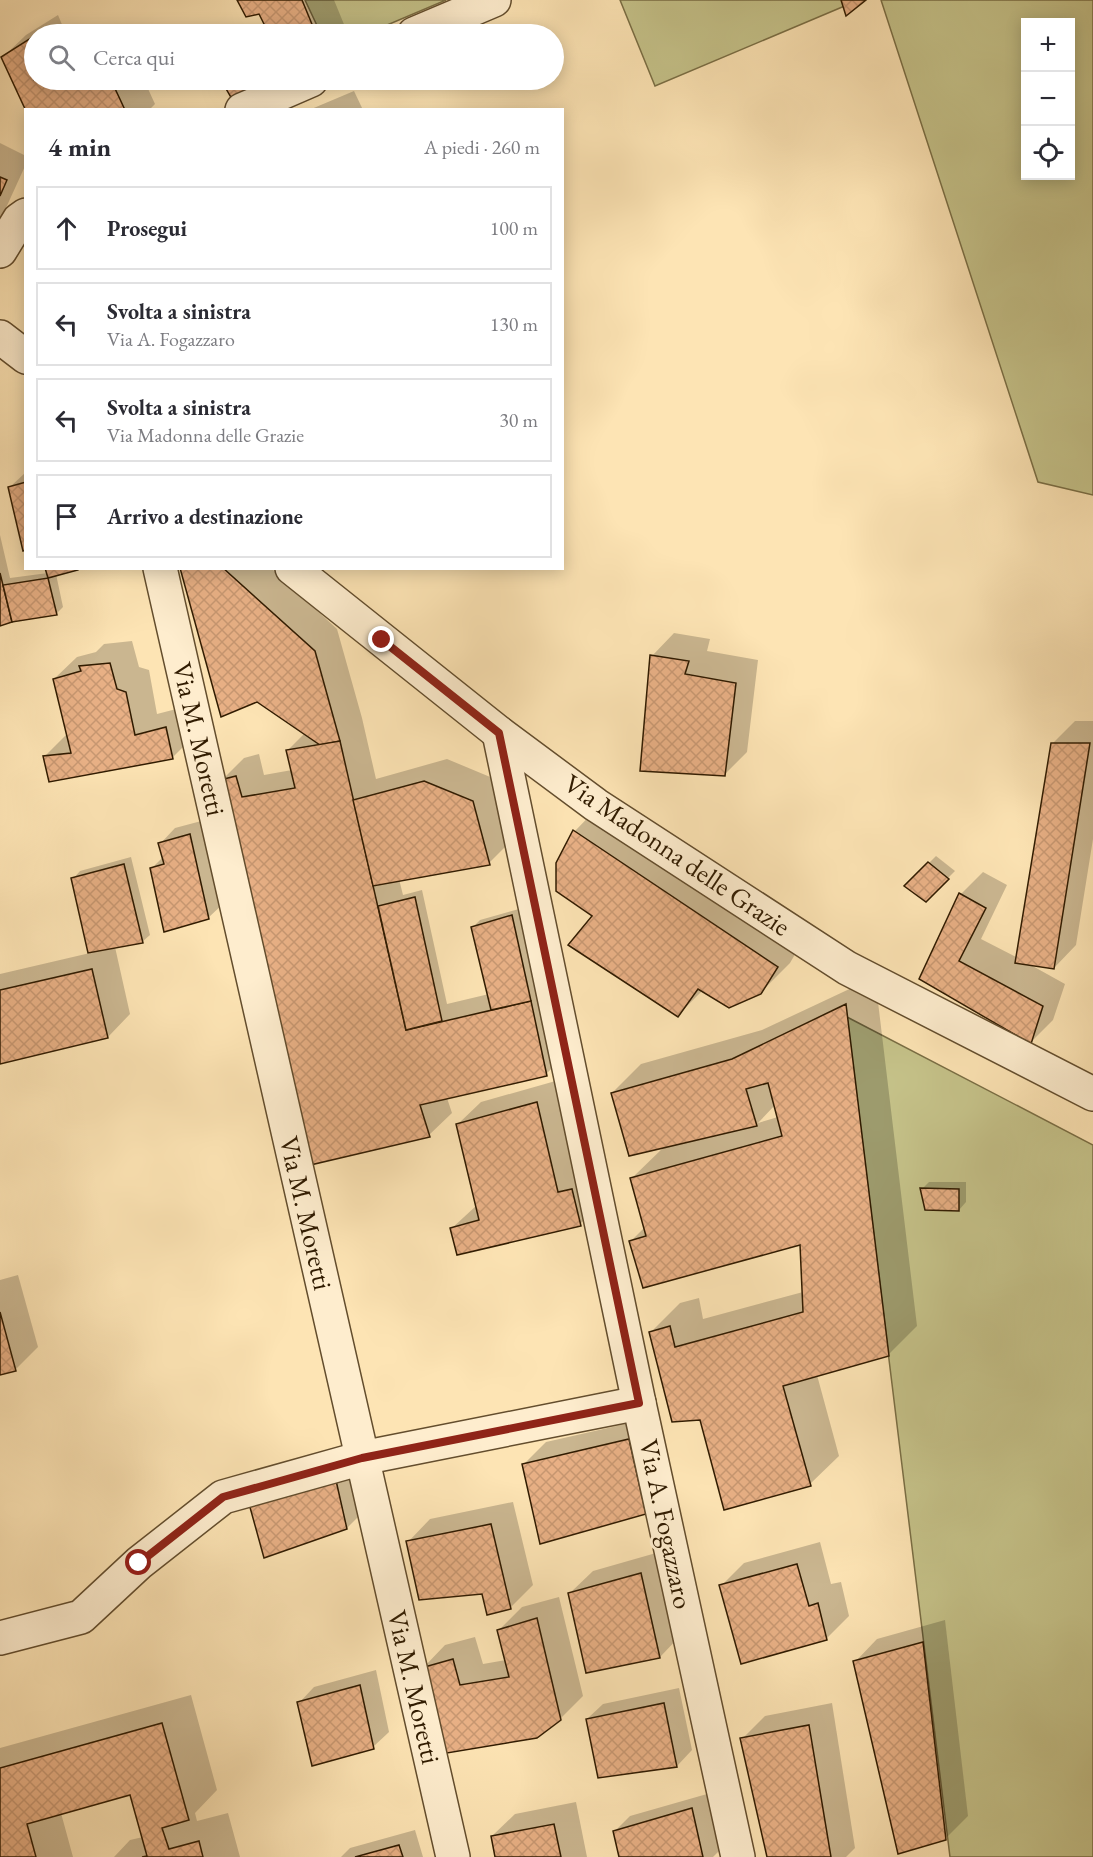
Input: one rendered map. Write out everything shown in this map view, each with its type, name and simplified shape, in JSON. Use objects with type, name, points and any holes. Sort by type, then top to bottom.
[{"type":"street","points":[[438,24],[494,0]]},
{"type":"street","points":[[247,108],[288,90]]},
{"type":"street","points":[[0,251],[19,220],[24,216]]},
{"type":"street","points":[[0,337],[24,355]]},
{"type":"street","name":"Via M. Moretti","points":[[160,570],[453,1857]]},
{"type":"street","name":"Via Madonna delle Grazie","points":[[295,570],[499,733],[596,805],[847,968],[1093,1094]]},
{"type":"street","name":"Via A. Fogazzaro","points":[[499,733],[639,1403],[738,1857]]},
{"type":"street","points":[[0,1638],[81,1617],[139,1563],[223,1497],[362,1458],[639,1403]]},
{"type":"shaded area","points":[[305,0],[446,0],[390,24],[316,24]]},
{"type":"shaded area","points":[[620,0],[846,0],[847,5],[655,86]]},
{"type":"shaded area","points":[[881,0],[1093,0],[1093,495],[1038,482]]},
{"type":"shaded area","points":[[847,1017],[1093,1145],[1093,1857],[950,1857]]},
{"type":"building","points":[[237,0],[302,0],[312,24],[264,24],[259,14],[246,17]]},
{"type":"building","points":[[841,0],[866,0],[846,16]]},
{"type":"building","points":[[24,42],[24,90],[116,90],[124,108],[25,108],[1,57]]},
{"type":"building","points":[[227,90],[270,90],[236,106]]},
{"type":"building","points":[[0,177],[7,180],[0,196]]},
{"type":"building","points":[[24,483],[23,551],[8,487]]},
{"type":"building","points":[[46,570],[78,570],[48,578]]},
{"type":"building","points":[[181,570],[225,570],[315,651],[340,741],[320,745],[257,702],[221,717]]},
{"type":"building","points":[[0,573],[12,622],[0,626]]},
{"type":"building","points":[[48,578],[57,615],[12,622],[3,585]]},
{"type":"building","points":[[650,655],[689,661],[685,674],[736,683],[725,776],[640,771]]},
{"type":"building","points":[[110,663],[117,689],[126,692],[135,735],[166,727],[173,759],[49,782],[43,756],[71,753],[53,679],[81,671],[79,666]]},
{"type":"building","points":[[340,741],[406,1030],[531,1001],[547,1076],[420,1105],[430,1137],[306,1166],[220,780],[236,776],[242,797],[295,788],[286,750]]},
{"type":"building","points":[[1051,743],[1090,743],[1054,969],[1015,963]]},
{"type":"building","points":[[424,781],[473,801],[490,865],[373,886],[353,800]]},
{"type":"building","points":[[573,830],[778,967],[761,994],[729,1008],[698,989],[678,1017],[568,945],[592,916],[556,891],[556,863]]},
{"type":"building","points":[[190,834],[209,919],[164,932],[150,868],[164,864],[158,843]]},
{"type":"building","points":[[928,862],[949,879],[926,902],[904,886]]},
{"type":"building","points":[[124,864],[143,943],[88,953],[71,878]]},
{"type":"building","points":[[959,893],[986,908],[959,961],[1043,1006],[1031,1044],[919,979]]},
{"type":"building","points":[[415,897],[442,1021],[406,1030],[378,906]]},
{"type":"building","points":[[512,915],[531,1001],[491,1010],[471,927]]},
{"type":"building","points":[[92,969],[108,1038],[0,1064],[0,990]]},
{"type":"building","points":[[846,1004],[889,1356],[783,1386],[811,1486],[724,1510],[700,1420],[672,1422],[649,1332],[670,1326],[675,1347],[803,1312],[800,1245],[643,1288],[629,1241],[646,1236],[630,1178],[782,1136],[768,1083],[746,1089],[757,1126],[629,1156],[611,1093],[732,1059]]},
{"type":"building","points":[[537,1102],[558,1192],[572,1189],[581,1226],[457,1255],[450,1228],[479,1220],[456,1124]]},
{"type":"building","points":[[920,1188],[959,1189],[959,1211],[925,1210]]},
{"type":"building","points":[[0,1312],[16,1371],[0,1375]]},
{"type":"building","points":[[629,1439],[646,1514],[540,1544],[522,1464]]},
{"type":"building","points":[[335,1476],[347,1529],[264,1558],[248,1500]]},
{"type":"building","points":[[491,1524],[511,1609],[487,1615],[482,1594],[419,1600],[406,1541]]},
{"type":"building","points":[[797,1564],[809,1606],[818,1603],[827,1640],[741,1664],[719,1585]]},
{"type":"building","points":[[641,1573],[660,1658],[586,1673],[568,1593]]},
{"type":"building","points":[[537,1618],[561,1720],[537,1738],[441,1754],[421,1668],[453,1659],[460,1685],[509,1677],[497,1630]]},
{"type":"building","points":[[923,1642],[946,1840],[898,1854],[853,1661]]},
{"type":"building","points":[[360,1685],[374,1749],[312,1766],[297,1702]]},
{"type":"building","points":[[664,1703],[677,1767],[598,1778],[586,1719]]},
{"type":"building","points":[[162,1723],[189,1820],[162,1828],[169,1849],[199,1841],[203,1857],[142,1857],[147,1856],[130,1795],[27,1824],[36,1857],[0,1857],[0,1768]]},
{"type":"building","points":[[809,1725],[831,1857],[767,1857],[740,1738]]},
{"type":"building","points":[[692,1808],[703,1857],[619,1857],[613,1831]]},
{"type":"building","points":[[554,1824],[561,1857],[495,1857],[491,1836]]},
{"type":"building","points":[[399,1845],[403,1857],[355,1857]]},
{"type":"route","points":[[139,1563],[223,1497],[362,1458],[639,1403],[499,733],[382,640]]}]
